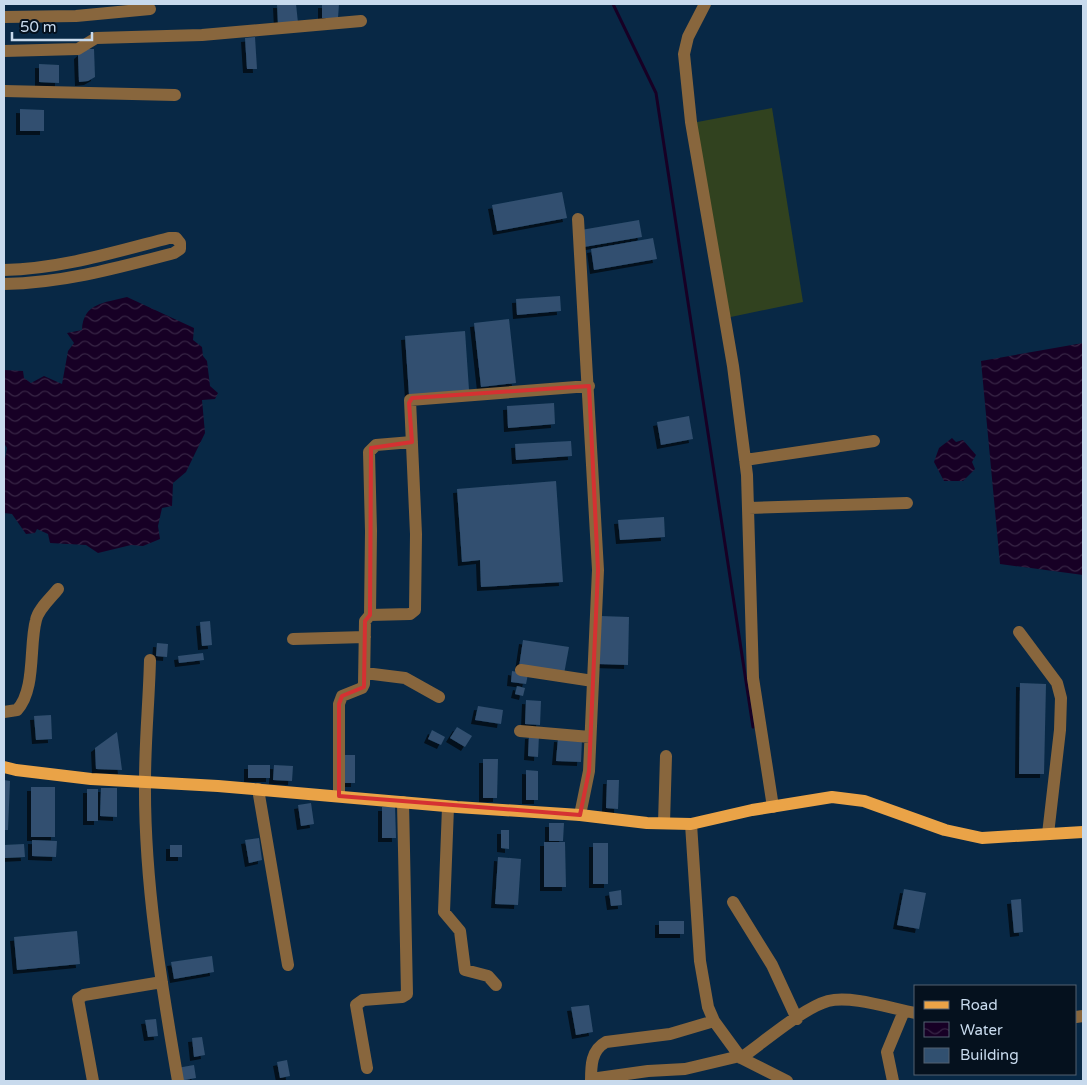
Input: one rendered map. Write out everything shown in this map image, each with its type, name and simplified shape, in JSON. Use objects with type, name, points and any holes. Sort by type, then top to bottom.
[{"type":"main road","points":[[4,767],[91,779],[258,789],[448,806],[691,824],[752,810],[832,797],[864,801],[945,830],[982,838],[1083,832]]},
{"type":"street","points":[[705,4],[688,37],[684,54],[691,122],[733,366],[745,460],[749,508],[753,678],[773,807]]},
{"type":"street","points":[[4,17],[76,16],[150,9]]},
{"type":"street","points":[[4,51],[78,49],[96,38],[202,35],[362,21]]},
{"type":"street","points":[[4,91],[175,95]]},
{"type":"street","points":[[578,219],[598,570],[589,771],[580,815]]},
{"type":"street","points":[[4,270],[50,266],[169,238],[176,238],[180,243],[180,249],[174,253],[113,269],[53,282],[4,284]]},
{"type":"street","points":[[370,614],[410,614],[415,610],[416,534],[409,403],[412,398],[589,386]]},
{"type":"street","points":[[745,460],[874,441]]},
{"type":"street","points":[[339,796],[338,704],[342,696],[362,688],[365,673],[365,621],[370,614],[372,531],[369,452],[376,446],[412,442]]},
{"type":"street","points":[[749,508],[907,504]]},
{"type":"street","points":[[4,712],[17,710],[22,703],[32,667],[35,622],[58,589]]},
{"type":"street","points":[[1020,632],[1057,683],[1061,698],[1060,730],[1048,834]]},
{"type":"street","points":[[293,638],[365,636]]},
{"type":"street","points":[[150,660],[145,782],[149,875],[162,982],[178,1081]]},
{"type":"street","points":[[521,670],[593,681]]},
{"type":"street","points":[[365,673],[405,678],[440,696]]},
{"type":"street","points":[[520,731],[590,737]]},
{"type":"street","points":[[664,823],[666,756]]},
{"type":"street","points":[[258,789],[288,965]]},
{"type":"street","points":[[368,1068],[356,1005],[363,1000],[402,997],[407,994],[403,802]]},
{"type":"street","points":[[448,806],[444,912],[460,931],[465,970],[488,976],[496,985]]},
{"type":"street","points":[[691,824],[700,961],[708,1007],[714,1021],[737,1052],[787,1081]]},
{"type":"street","points":[[733,902],[772,965],[797,1019]]},
{"type":"street","points":[[93,1081],[78,999],[84,995],[162,982]]},
{"type":"street","points":[[714,1021],[670,1034],[606,1042],[599,1046],[593,1055],[591,1080],[648,1070],[685,1069],[737,1052],[797,1019],[814,1007],[829,1001],[874,1004],[910,1012],[887,1052],[893,1081]]},
{"type":"highlighted area","points":[[589,386],[598,570],[589,771],[580,815],[339,796],[339,704],[342,696],[364,687],[365,621],[370,615],[371,448],[412,442],[409,403],[412,398]]},
{"type":"green space","points":[[772,108],[803,302],[726,318],[692,123]]},
{"type":"water","points":[[127,297],[194,328],[193,340],[202,347],[203,356],[207,361],[210,386],[218,393],[215,399],[202,400],[205,433],[186,472],[173,483],[172,506],[162,508],[158,526],[160,539],[143,546],[131,545],[98,553],[86,545],[50,543],[48,534],[37,529],[35,533],[26,534],[12,514],[4,513],[4,464],[7,448],[4,443],[4,370],[23,371],[24,378],[31,383],[44,376],[62,384],[68,351],[74,343],[67,333],[82,330],[86,314],[96,306]]},
{"type":"water","points":[[1083,343],[1083,575],[1000,564],[981,361]]},
{"type":"water","points":[[952,438],[956,442],[963,440],[976,455],[972,462],[975,469],[963,481],[944,481],[934,462],[939,448]]},
{"type":"building","points":[[277,4],[296,4],[298,23],[278,24]]},
{"type":"building","points":[[322,4],[339,4],[338,18],[322,18]]},
{"type":"building","points":[[255,37],[257,69],[247,69],[245,38]]},
{"type":"building","points":[[85,49],[94,49],[95,77],[88,81],[79,82],[78,55]]},
{"type":"building","points":[[39,64],[59,65],[59,83],[39,82]]},
{"type":"building","points":[[20,109],[44,110],[44,131],[20,131]]},
{"type":"building","points":[[562,192],[567,218],[497,231],[492,205]]},
{"type":"building","points":[[639,220],[642,237],[584,247],[581,230]]},
{"type":"building","points":[[653,238],[657,259],[594,270],[591,249]]},
{"type":"building","points":[[560,296],[561,311],[517,315],[516,299]]},
{"type":"building","points":[[509,319],[516,383],[481,387],[474,323]]},
{"type":"building","points":[[465,331],[469,390],[409,395],[405,336]]},
{"type":"building","points":[[554,403],[555,424],[508,428],[507,406]]},
{"type":"building","points":[[689,416],[693,439],[661,445],[657,422]]},
{"type":"building","points":[[571,441],[572,456],[516,460],[515,444]]},
{"type":"building","points":[[556,481],[563,582],[481,587],[480,560],[462,562],[457,489]]},
{"type":"building","points":[[664,517],[665,537],[620,540],[618,520]]},
{"type":"building","points":[[600,616],[629,617],[628,665],[598,664]]},
{"type":"building","points":[[210,621],[212,645],[202,646],[200,622]]},
{"type":"building","points":[[523,640],[569,647],[564,674],[519,667]]},
{"type":"building","points":[[157,643],[168,644],[167,657],[156,656]]},
{"type":"building","points":[[203,653],[204,660],[179,663],[178,656]]},
{"type":"building","points":[[512,671],[528,674],[526,684],[511,682]]},
{"type":"building","points":[[1020,683],[1046,684],[1044,774],[1019,774]]},
{"type":"building","points":[[517,686],[525,688],[523,696],[515,694]]},
{"type":"building","points":[[526,700],[541,701],[540,725],[525,724]]},
{"type":"building","points":[[478,706],[503,710],[501,724],[475,720]]},
{"type":"building","points":[[51,715],[52,739],[36,740],[34,716]]},
{"type":"building","points":[[457,727],[472,736],[465,747],[450,738]]},
{"type":"building","points":[[432,730],[445,737],[441,745],[428,739]]},
{"type":"building","points":[[117,732],[122,770],[96,769],[95,748]]},
{"type":"building","points":[[529,735],[539,735],[538,757],[528,756]]},
{"type":"building","points":[[558,738],[582,739],[581,762],[556,761]]},
{"type":"building","points":[[341,755],[355,755],[355,783],[341,783]]},
{"type":"building","points":[[483,759],[498,759],[497,798],[483,798]]},
{"type":"building","points":[[248,765],[270,765],[270,778],[248,778]]},
{"type":"building","points":[[274,765],[293,766],[292,781],[273,780]]},
{"type":"building","points":[[526,770],[538,771],[538,800],[526,800]]},
{"type":"building","points":[[4,780],[10,781],[8,830],[4,830]]},
{"type":"building","points":[[607,780],[619,780],[618,809],[606,808]]},
{"type":"building","points":[[31,787],[55,787],[55,837],[31,837]]},
{"type":"building","points":[[101,788],[117,788],[117,817],[100,816]]},
{"type":"building","points":[[87,789],[98,789],[98,821],[87,821]]},
{"type":"building","points":[[311,803],[314,824],[301,826],[298,805]]},
{"type":"building","points":[[382,807],[395,807],[396,838],[382,838]]},
{"type":"building","points":[[549,823],[564,823],[563,841],[549,841]]},
{"type":"building","points":[[501,830],[509,830],[509,849],[501,848]]},
{"type":"building","points":[[259,838],[262,860],[249,863],[245,840]]},
{"type":"building","points":[[32,840],[57,841],[56,857],[32,856]]},
{"type":"building","points":[[544,842],[565,842],[566,887],[544,887]]},
{"type":"building","points":[[593,843],[608,843],[608,884],[593,884]]},
{"type":"building","points":[[24,844],[25,857],[5,858],[4,845]]},
{"type":"building","points":[[170,845],[182,845],[182,857],[170,857]]},
{"type":"building","points":[[498,857],[521,859],[518,905],[495,904]]},
{"type":"building","points":[[904,889],[926,893],[919,929],[897,925]]},
{"type":"building","points":[[621,890],[622,905],[611,906],[609,892]]},
{"type":"building","points":[[1021,899],[1023,932],[1014,933],[1011,900]]},
{"type":"building","points":[[659,921],[684,921],[684,934],[659,934]]},
{"type":"building","points":[[77,931],[80,964],[17,970],[14,937]]},
{"type":"building","points":[[212,956],[214,972],[174,979],[171,962]]},
{"type":"building","points":[[589,1005],[593,1032],[576,1035],[571,1007]]},
{"type":"building","points":[[156,1019],[158,1036],[148,1037],[145,1020]]},
{"type":"building","points":[[202,1037],[205,1055],[194,1057],[192,1038]]},
{"type":"building","points":[[287,1060],[290,1076],[280,1078],[277,1062]]},
{"type":"building","points":[[194,1065],[196,1078],[179,1081],[177,1068]]},
{"type":"waterway","points":[[613,4],[656,93],[753,727]]}]
